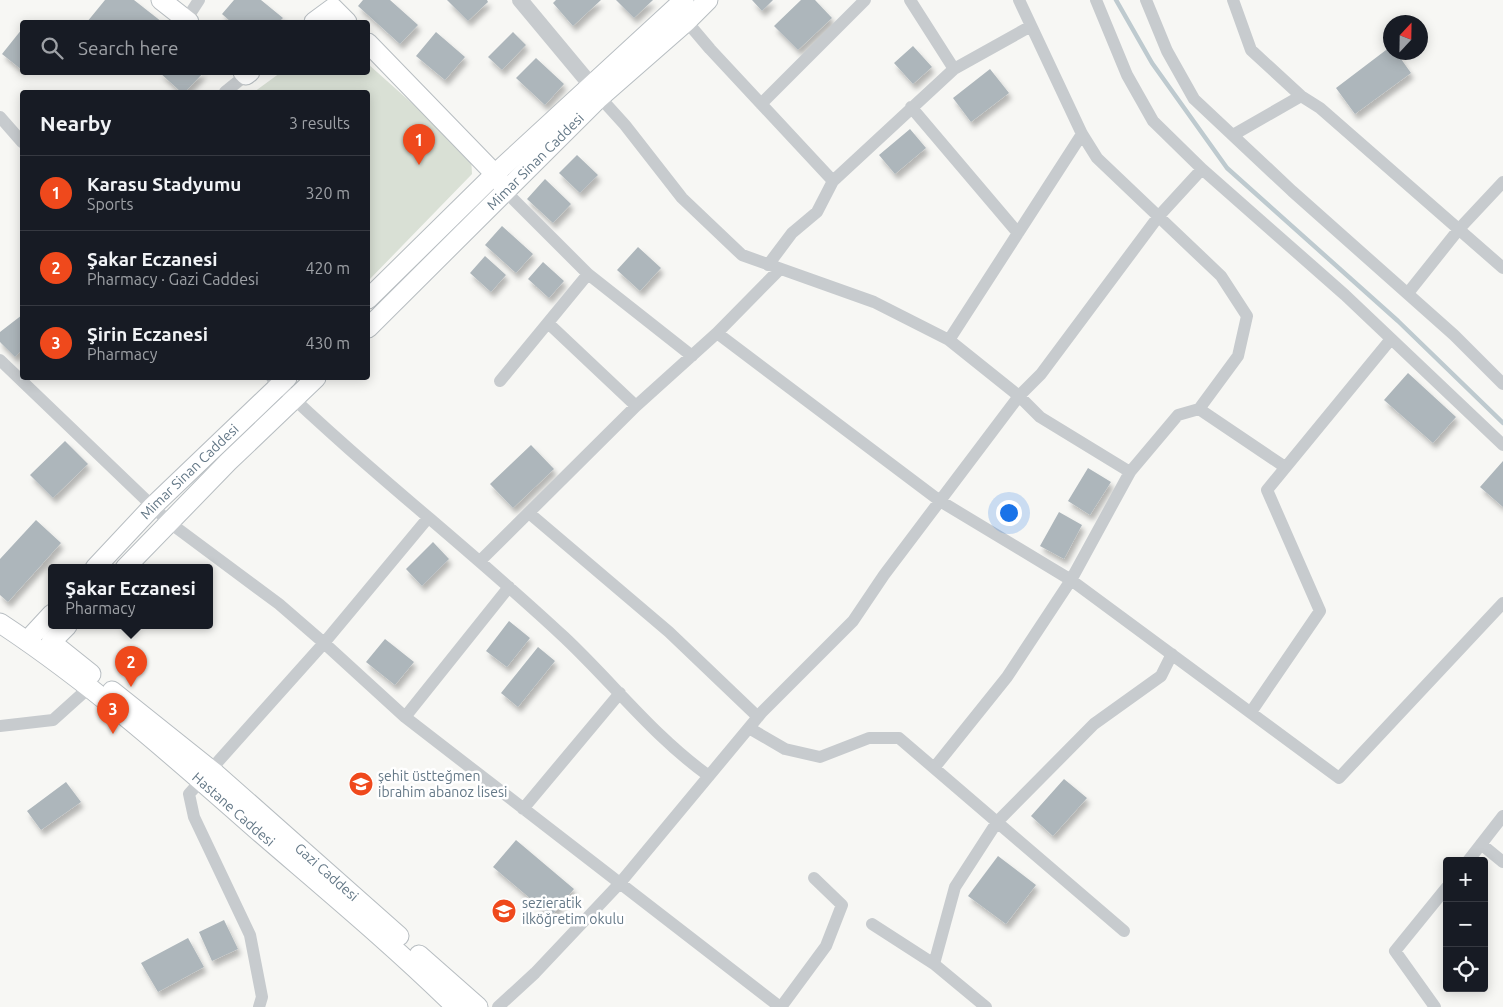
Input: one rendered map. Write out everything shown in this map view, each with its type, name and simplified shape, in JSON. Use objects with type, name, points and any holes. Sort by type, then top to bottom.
[{"type":"main road","points":[[161,0],[186,20]]},
{"type":"main road","name":"Mimar Sinan Caddesi","points":[[370,297],[495,174],[594,91],[682,10],[708,0]]},
{"type":"main road","points":[[316,20],[336,4],[346,20]]},
{"type":"main road","points":[[370,46],[495,174],[506,192]]},
{"type":"main road","name":"Mimar Sinan Caddesi","points":[[370,326],[506,192],[594,91]]},
{"type":"main road","name":"Mimar Sinan Caddesi","points":[[99,564],[153,506],[280,380]]},
{"type":"main road","name":"Mimar Sinan Caddesi","points":[[170,523],[228,462],[314,380]]},
{"type":"main road","points":[[129,564],[170,523]]},
{"type":"main road","points":[[27,641],[48,618]]},
{"type":"main road","name":"Hastane Caddesi","points":[[0,623],[93,683],[205,774],[456,1007]]},
{"type":"main road","points":[[51,642],[64,629]]},
{"type":"main road","points":[[27,641],[51,642],[93,683]]},
{"type":"main road","name":"Gazi Caddesi","points":[[205,774],[478,1007]]},
{"type":"street","points":[[188,20],[199,0]]},
{"type":"street","points":[[520,0],[594,91],[625,125],[682,198],[742,255],[874,302],[949,340],[1019,396],[1040,417],[1130,472]]},
{"type":"street","points":[[761,104],[864,0]]},
{"type":"street","points":[[910,0],[954,69]]},
{"type":"street","points":[[934,768],[1007,677],[1071,580],[1130,472],[1178,415],[1199,409],[1238,356],[1247,316],[1221,276],[1098,158],[1082,134],[1019,0]]},
{"type":"street","points":[[1096,0],[1127,75],[1154,121],[1202,169],[1345,295],[1503,445]]},
{"type":"street","points":[[1146,0],[1167,51],[1194,100],[1292,191],[1454,335],[1503,384]]},
{"type":"street","points":[[1233,0],[1251,50],[1301,96],[1320,108],[1503,268]]},
{"type":"street","points":[[682,10],[761,104],[832,181]]},
{"type":"street","points":[[480,561],[636,406],[717,333],[774,267],[792,233],[817,212],[832,181],[954,69],[1032,26]]},
{"type":"street","points":[[227,90],[245,75]]},
{"type":"street","points":[[1233,135],[1301,96]]},
{"type":"street","points":[[911,107],[1018,233]]},
{"type":"street","points":[[0,117],[20,140]]},
{"type":"street","points":[[949,340],[1082,134]]},
{"type":"street","points":[[498,1007],[535,973],[620,883],[758,717],[853,621],[884,575],[1019,396],[1041,374],[1158,217],[1202,169]]},
{"type":"street","points":[[1408,294],[1458,229],[1503,182]]},
{"type":"street","points":[[506,192],[588,274],[692,356]]},
{"type":"street","points":[[500,381],[588,274]]},
{"type":"street","points":[[548,323],[636,406]]},
{"type":"street","points":[[717,333],[940,501],[1071,580],[1339,778],[1503,603]]},
{"type":"street","points":[[1251,712],[1320,611],[1267,490],[1391,339]]},
{"type":"street","points":[[0,360],[20,379]]},
{"type":"street","points":[[21,380],[170,523],[279,604],[324,642],[405,717],[781,1007],[826,946],[842,905],[814,878]]},
{"type":"street","points":[[280,380],[294,398],[565,638],[620,693],[634,710],[685,758],[709,776]]},
{"type":"street","points":[[1199,409],[1285,467]]},
{"type":"street","points":[[529,513],[669,632],[758,717]]},
{"type":"street","points":[[259,1007],[262,997],[250,935],[194,816],[189,794],[324,642],[428,518]]},
{"type":"street","points":[[405,717],[509,587]]},
{"type":"street","points":[[934,964],[954,887],[997,822],[1094,724],[1162,676],[1172,654]]},
{"type":"street","points":[[0,726],[53,720],[93,683]]},
{"type":"street","points":[[523,809],[620,693]]},
{"type":"street","points":[[749,728],[786,749],[820,757],[869,738],[899,738],[1124,931]]},
{"type":"street","points":[[1471,857],[1503,816]]},
{"type":"street","points":[[1481,844],[1503,862]]},
{"type":"street","points":[[1436,1007],[1394,951],[1443,892]]},
{"type":"street","points":[[872,924],[934,964],[986,1007]]},
{"type":"shaded area","points":[[370,66],[471,156],[472,174],[370,279],[370,90],[257,90],[277,75],[370,75]]},
{"type":"building","points":[[105,0],[134,0],[159,20],[89,20]]},
{"type":"building","points":[[234,0],[261,0],[283,18],[281,20],[229,20],[222,14]]},
{"type":"building","points":[[363,0],[390,0],[418,25],[400,44],[358,6]]},
{"type":"building","points":[[447,0],[487,0],[488,2],[468,21]]},
{"type":"building","points":[[556,0],[601,0],[573,26],[553,3]]},
{"type":"building","points":[[616,0],[653,0],[634,18]]},
{"type":"building","points":[[752,0],[773,0],[762,11]]},
{"type":"building","points":[[801,0],[815,0],[832,18],[798,50],[774,26]]},
{"type":"building","points":[[20,32],[20,68],[2,54]]},
{"type":"building","points":[[436,32],[465,57],[445,80],[416,56]]},
{"type":"building","points":[[513,32],[526,45],[502,70],[488,57]]},
{"type":"building","points":[[913,46],[932,67],[913,84],[894,63]]},
{"type":"building","points":[[1383,52],[1383,60],[1402,60],[1411,73],[1355,114],[1336,88]]},
{"type":"building","points":[[536,58],[564,84],[545,105],[516,78]]},
{"type":"building","points":[[990,69],[1009,93],[971,122],[953,98]]},
{"type":"building","points":[[162,75],[201,75],[187,90],[179,90]]},
{"type":"building","points":[[910,129],[926,148],[895,174],[879,155]]},
{"type":"building","points":[[577,155],[598,175],[580,193],[559,173]]},
{"type":"building","points":[[545,179],[571,204],[553,223],[527,199]]},
{"type":"building","points":[[502,226],[533,254],[516,273],[485,245]]},
{"type":"building","points":[[638,247],[661,268],[640,291],[617,270]]},
{"type":"building","points":[[485,256],[506,275],[491,292],[470,273]]},
{"type":"building","points":[[543,262],[564,281],[549,298],[528,279]]},
{"type":"building","points":[[20,317],[20,352],[15,357],[0,342],[0,332]]},
{"type":"building","points":[[1408,373],[1456,417],[1433,443],[1384,400]]},
{"type":"building","points":[[65,441],[88,464],[53,498],[30,475]]},
{"type":"building","points":[[531,445],[554,469],[513,508],[490,484]]},
{"type":"building","points":[[1503,461],[1503,507],[1480,487]]},
{"type":"building","points":[[1088,468],[1111,482],[1090,515],[1068,501]]},
{"type":"building","points":[[1059,512],[1082,525],[1064,559],[1040,546]]},
{"type":"building","points":[[36,520],[61,543],[8,602],[0,595],[0,559]]},
{"type":"building","points":[[433,542],[449,559],[422,586],[406,569]]},
{"type":"building","points":[[509,621],[530,638],[507,667],[486,651]]},
{"type":"building","points":[[385,639],[414,662],[395,685],[366,662]]},
{"type":"building","points":[[538,647],[555,661],[518,707],[501,693]]},
{"type":"building","points":[[1064,779],[1087,798],[1053,836],[1031,816]]},
{"type":"building","points":[[66,782],[81,802],[41,830],[27,811]]},
{"type":"building","points":[[516,840],[574,889],[551,916],[493,867]]},
{"type":"building","points":[[998,856],[1036,885],[1006,924],[968,896]]},
{"type":"building","points":[[224,920],[238,949],[212,961],[199,932]]},
{"type":"building","points":[[188,938],[204,967],[158,992],[141,963]]},
{"type":"waterway","points":[[1116,0],[1152,63],[1227,168],[1398,321],[1503,423]]},
{"type":"place","name":"Karasu Stadyumu","points":[[419,165]]},
{"type":"place","name":"Şakar Eczanesi","points":[[131,687]]},
{"type":"place","name":"Şirin Eczanesi","points":[[113,734]]},
{"type":"place","name":"şehit üstteğmen ibrahim abanoz lisesi","points":[[361,784]]},
{"type":"place","name":"sezieratik ilköğretim okulu","points":[[504,911]]}]
